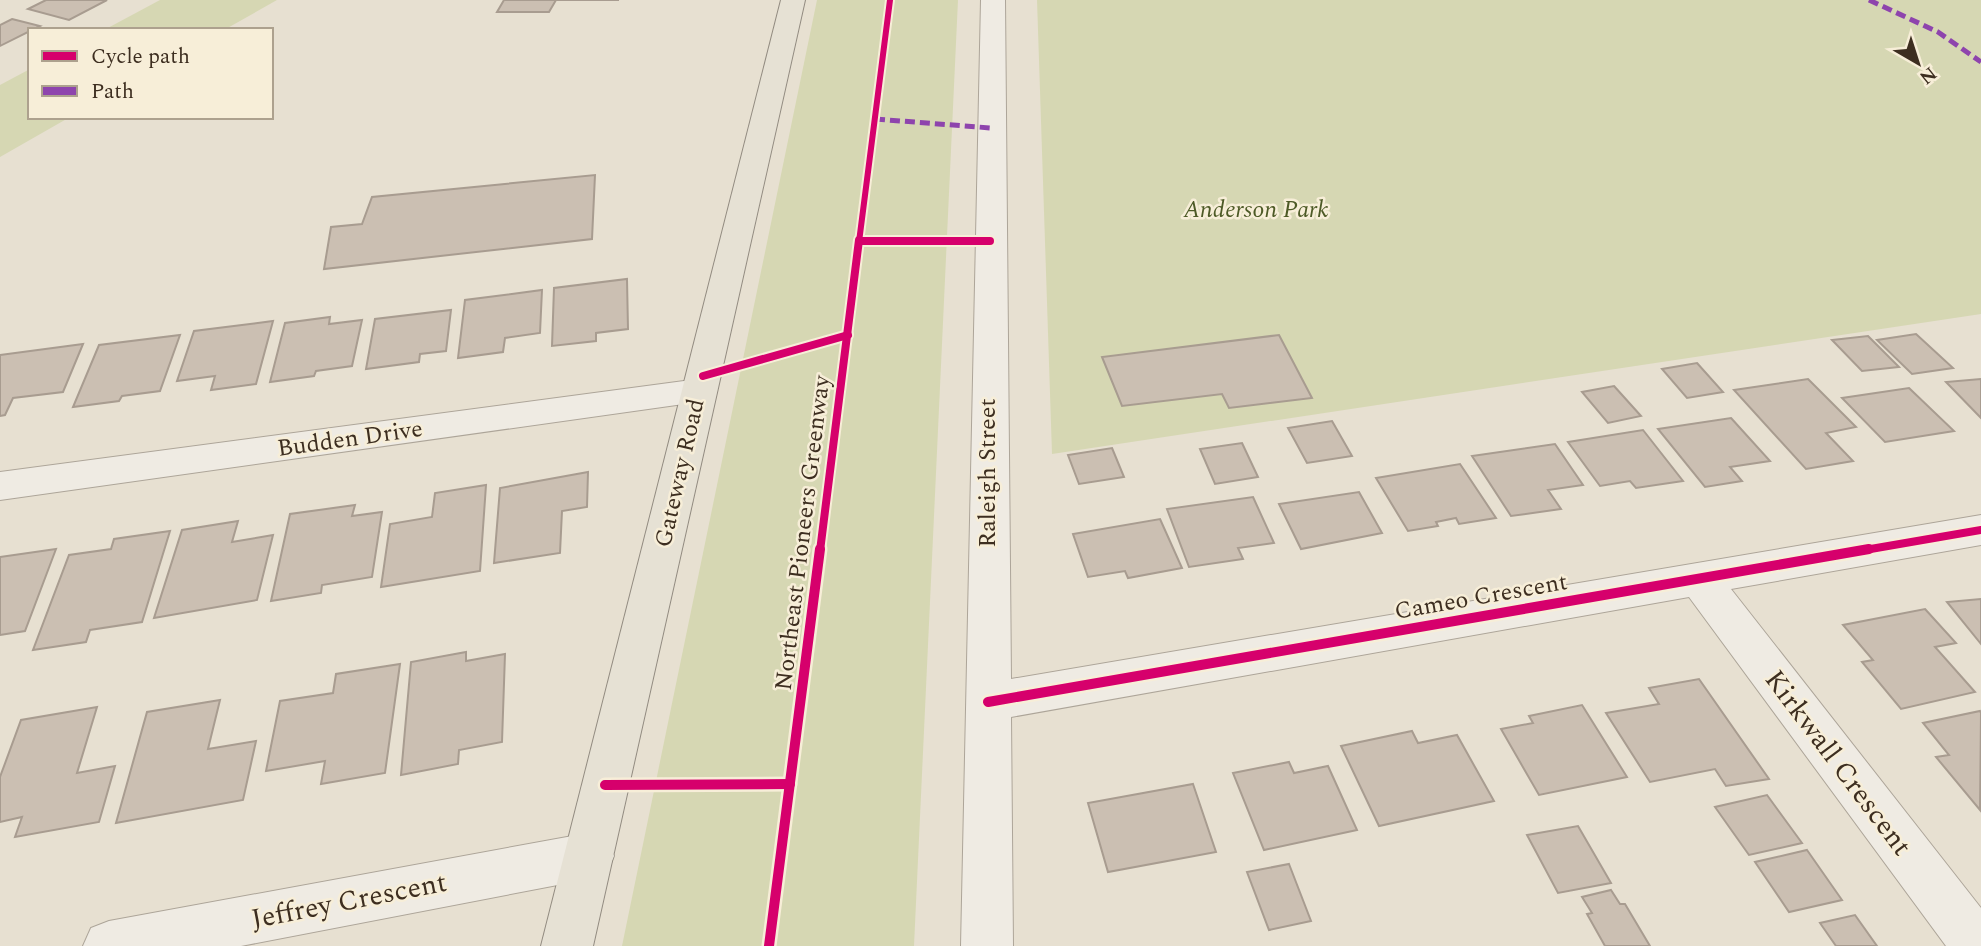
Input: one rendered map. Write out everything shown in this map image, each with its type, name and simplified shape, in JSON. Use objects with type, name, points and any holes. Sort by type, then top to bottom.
[{"type":"main road","name":"Gateway Road","points":[[567,946],[793,0]]},
{"type":"street","name":"Raleigh Street","points":[[987,946],[993,0]]},
{"type":"street","name":"Budden Drive","points":[[0,486],[699,391]]},
{"type":"street","name":"Cameo Crescent","points":[[988,702],[1981,530]]},
{"type":"street","name":"Kirkwall Crescent","points":[[1699,579],[1978,946]]},
{"type":"street","name":"Jeffrey Crescent","points":[[109,946],[589,856]]},
{"type":"green space","points":[[160,0],[277,0],[228,28],[108,28]]},
{"type":"green space","points":[[817,0],[958,0],[914,946],[622,946]]},
{"type":"green space","name":"Anderson Park","points":[[1037,0],[1981,0],[1981,314],[1052,454]]},
{"type":"green space","points":[[28,70],[28,119],[66,119],[0,157],[0,85]]},
{"type":"building","points":[[46,0],[107,0],[69,20],[28,9]]},
{"type":"building","points":[[504,0],[556,0],[549,12],[497,12]]},
{"type":"building","points":[[12,19],[40,26],[28,28],[28,32],[0,46],[0,25]]},
{"type":"building","points":[[595,175],[592,239],[324,269],[331,227],[362,224],[372,197]]},
{"type":"building","points":[[627,279],[628,329],[596,333],[596,341],[552,346],[554,288]]},
{"type":"building","points":[[542,290],[540,333],[505,338],[503,352],[458,358],[465,300]]},
{"type":"building","points":[[451,310],[446,351],[420,354],[419,362],[366,369],[375,319]]},
{"type":"building","points":[[330,317],[329,324],[362,320],[352,366],[316,371],[314,376],[270,382],[285,323]]},
{"type":"building","points":[[273,321],[256,384],[211,390],[215,376],[177,381],[194,331]]},
{"type":"building","points":[[1916,334],[1953,368],[1912,374],[1877,340]]},
{"type":"building","points":[[180,335],[160,391],[122,396],[119,401],[73,407],[99,345]]},
{"type":"building","points":[[1279,335],[1312,398],[1229,408],[1222,394],[1122,406],[1102,357]]},
{"type":"building","points":[[1868,336],[1899,367],[1862,371],[1832,340]]},
{"type":"building","points":[[83,344],[63,392],[13,398],[5,415],[0,416],[0,355]]},
{"type":"building","points":[[1697,363],[1723,392],[1687,398],[1662,369]]},
{"type":"building","points":[[1808,379],[1856,427],[1826,433],[1853,461],[1806,469],[1734,390]]},
{"type":"building","points":[[1981,379],[1981,418],[1946,382]]},
{"type":"building","points":[[1614,386],[1641,416],[1608,423],[1582,392]]},
{"type":"building","points":[[1909,388],[1954,431],[1885,442],[1842,398]]},
{"type":"building","points":[[1731,418],[1770,461],[1730,467],[1742,481],[1705,487],[1658,429]]},
{"type":"building","points":[[1332,421],[1352,456],[1307,463],[1288,428]]},
{"type":"building","points":[[1643,430],[1683,481],[1636,488],[1630,481],[1600,486],[1568,442]]},
{"type":"building","points":[[1242,443],[1258,477],[1215,484],[1200,449]]},
{"type":"building","points":[[1555,444],[1583,485],[1548,490],[1561,509],[1511,516],[1472,456]]},
{"type":"building","points":[[1112,448],[1124,477],[1079,484],[1068,455]]},
{"type":"building","points":[[1460,464],[1496,518],[1459,524],[1456,518],[1436,522],[1438,526],[1408,531],[1376,478]]},
{"type":"building","points":[[588,472],[587,507],[562,511],[560,553],[494,563],[500,488]]},
{"type":"building","points":[[486,485],[480,571],[381,587],[390,524],[432,517],[435,493]]},
{"type":"building","points":[[1359,492],[1382,533],[1301,549],[1279,504]]},
{"type":"building","points":[[1253,497],[1274,543],[1238,548],[1243,559],[1189,567],[1167,509]]},
{"type":"building","points":[[355,505],[352,516],[382,512],[372,577],[322,585],[321,593],[271,601],[290,514]]},
{"type":"building","points":[[1160,519],[1182,568],[1128,578],[1125,571],[1088,577],[1073,534]]},
{"type":"building","points":[[238,521],[232,542],[273,535],[257,600],[154,618],[182,530]]},
{"type":"building","points":[[170,531],[142,622],[90,630],[86,642],[33,650],[69,555],[111,549],[114,539]]},
{"type":"building","points":[[56,549],[25,631],[0,635],[0,557]]},
{"type":"building","points":[[1981,599],[1981,644],[1947,602]]},
{"type":"building","points":[[1925,609],[1956,643],[1935,647],[1975,692],[1901,709],[1862,662],[1873,660],[1843,625]]},
{"type":"building","points":[[466,652],[466,661],[505,654],[502,742],[459,750],[458,764],[401,775],[411,662]]},
{"type":"building","points":[[400,664],[385,773],[321,784],[325,761],[266,771],[280,701],[333,693],[336,674]]},
{"type":"building","points":[[1699,679],[1769,779],[1726,786],[1715,769],[1650,782],[1606,713],[1659,704],[1649,688]]},
{"type":"building","points":[[220,700],[208,749],[256,741],[243,800],[116,823],[147,712]]},
{"type":"building","points":[[1582,705],[1627,777],[1539,795],[1501,729],[1533,723],[1529,716]]},
{"type":"building","points":[[97,707],[77,773],[115,766],[99,822],[15,837],[22,817],[0,822],[0,777],[21,720]]},
{"type":"building","points":[[1980,711],[1980,810],[1936,757],[1949,755],[1923,723]]},
{"type":"building","points":[[1412,731],[1418,743],[1457,735],[1494,801],[1379,826],[1341,746]]},
{"type":"building","points":[[1289,762],[1294,773],[1328,766],[1357,830],[1264,850],[1233,773]]},
{"type":"building","points":[[1193,784],[1216,852],[1108,872],[1088,803]]},
{"type":"building","points":[[1767,795],[1802,843],[1749,855],[1715,807]]},
{"type":"building","points":[[1578,826],[1611,883],[1558,893],[1527,835]]},
{"type":"building","points":[[1807,850],[1842,900],[1789,912],[1755,862]]},
{"type":"building","points":[[1289,864],[1311,921],[1269,930],[1247,872]]},
{"type":"building","points":[[1611,890],[1620,904],[1625,904],[1650,946],[1605,946],[1587,914],[1592,913],[1582,897]]},
{"type":"building","points":[[1855,915],[1877,946],[1836,946],[1820,923]]},
{"type":"marked path","points":[[1869,0],[1938,32],[1981,62]]},
{"type":"marked path","points":[[875,119],[991,128]]},
{"type":"cycle path","name":"Northeast Pioneers Greenway","points":[[769,946],[890,0]]},
{"type":"cycle path","points":[[860,241],[990,241]]},
{"type":"cycle path","points":[[703,376],[848,335]]},
{"type":"cycle path","points":[[988,702],[1981,530]]},
{"type":"cycle path","points":[[605,785],[790,784]]}]
